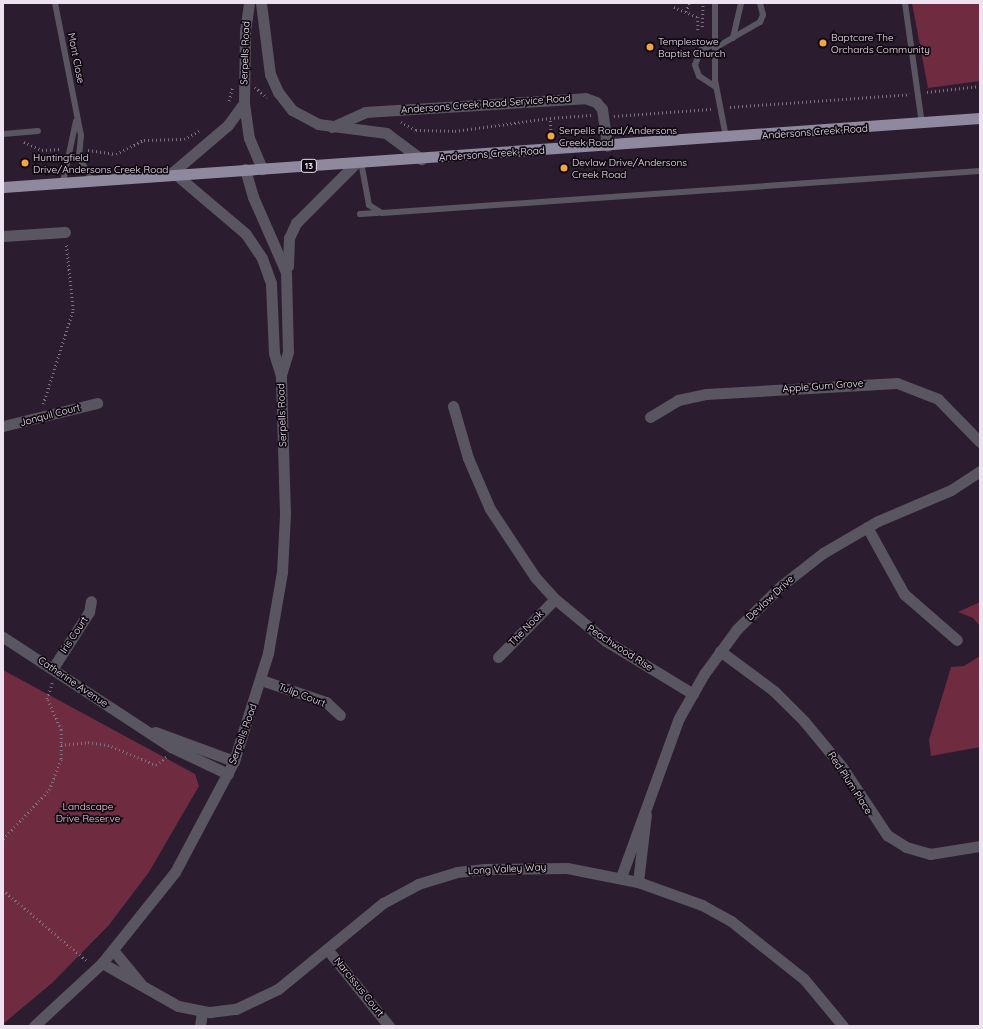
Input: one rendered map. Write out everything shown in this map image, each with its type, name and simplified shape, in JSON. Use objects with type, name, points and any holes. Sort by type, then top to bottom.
[{"type":"main road","name":"Andersons Creek Road","points":[[3,187],[173,172],[262,169],[727,139],[980,118]]},
{"type":"street","name":"Serpells Road","points":[[249,3],[245,32],[244,103],[249,138],[262,169]]},
{"type":"street","name":"Serpells Road","points":[[261,3],[268,66],[275,87],[296,113],[332,127],[382,132],[421,159]]},
{"type":"street","name":"Andersons Creek Road Service Road","points":[[332,127],[362,113],[387,110],[585,98],[598,104],[604,115]]},
{"type":"street","points":[[173,172],[228,125],[244,103]]},
{"type":"street","points":[[604,115],[607,146]]},
{"type":"street","name":"Serpells Road","points":[[281,376],[288,352],[288,282],[292,230],[359,162]]},
{"type":"street","name":"Serpells Road","points":[[245,169],[253,197],[284,262],[288,282]]},
{"type":"street","name":"Serpells Road","points":[[34,1026],[99,966],[175,872],[234,761],[261,680],[278,599],[284,542],[281,376],[274,353],[273,302],[267,268],[250,240],[173,172]]},
{"type":"street","points":[[3,236],[65,232]]},
{"type":"street","points":[[273,302],[288,300]]},
{"type":"street","name":"Apple Gum Grove","points":[[650,417],[678,400],[706,394],[897,383],[938,399],[980,442]]},
{"type":"street","name":"Jonquil Court","points":[[3,426],[97,403]]},
{"type":"street","name":"Peachwood Rise","points":[[454,406],[468,458],[490,509],[524,564],[555,599],[606,641],[692,694]]},
{"type":"street","name":"Devlaw Drive","points":[[621,877],[668,744],[692,694],[720,651],[782,585],[823,553],[867,527],[939,496],[980,471]]},
{"type":"street","points":[[867,527],[904,594],[957,640]]},
{"type":"street","name":"The Nook","points":[[498,657],[555,599]]},
{"type":"street","name":"Iris Court","points":[[54,669],[89,612],[91,601]]},
{"type":"street","name":"Catherine Avenue","points":[[3,637],[171,747],[228,774]]},
{"type":"street","name":"Red Plum Place","points":[[720,651],[774,692],[804,721],[842,767],[887,835],[906,847],[930,854],[980,846]]},
{"type":"street","name":"Tulip Court","points":[[261,680],[326,702],[340,715]]},
{"type":"street","name":"Catherine Avenue","points":[[142,727],[234,761]]},
{"type":"street","name":"Devlaw Drive","points":[[638,882],[646,808]]},
{"type":"street","name":"Long Valley Way","points":[[99,966],[143,986],[178,1006],[202,1012],[236,1009],[260,1001],[400,892],[457,872],[541,866],[621,877],[702,906],[755,937],[804,979],[844,1026]]},
{"type":"street","name":"Narcissus Court","points":[[327,949],[389,1026]]},
{"type":"street","name":"Long Valley Way","points":[[113,950],[143,986]]},
{"type":"street","points":[[200,1026],[202,1012]]},
{"type":"lane","name":"Mont Close","points":[[55,3],[81,137],[79,149],[81,162],[93,180]]},
{"type":"lane","points":[[715,3],[716,87],[727,139]]},
{"type":"lane","points":[[733,38],[741,3]]},
{"type":"lane","points":[[716,87],[699,76],[695,65],[700,50],[715,46],[733,38],[761,21],[760,3]]},
{"type":"lane","points":[[905,3],[919,93],[922,124]]},
{"type":"lane","name":"Mont Close","points":[[63,182],[76,116]]},
{"type":"lane","points":[[3,134],[38,131]]},
{"type":"lane","points":[[359,162],[369,206],[382,213]]},
{"type":"lane","points":[[360,214],[980,171]]},
{"type":"path","points":[[686,12],[689,3]]},
{"type":"path","points":[[702,27],[703,3]]},
{"type":"path","points":[[674,7],[698,16],[698,31]]},
{"type":"path","points":[[251,86],[269,97]]},
{"type":"path","points":[[387,110],[393,119],[416,130],[455,131],[550,118],[720,108],[919,93],[980,86]]},
{"type":"path","points":[[227,106],[230,87],[235,88]]},
{"type":"path","points":[[550,118],[552,150]]},
{"type":"path","points":[[79,149],[116,154],[144,140],[184,139],[204,128]]},
{"type":"path","points":[[19,133],[24,142],[37,148],[69,148]]},
{"type":"path","points":[[39,418],[73,310],[65,232]]},
{"type":"path","points":[[3,839],[49,790],[61,759],[61,730],[47,699],[54,669]]},
{"type":"path","points":[[61,745],[88,742],[108,745],[156,765],[171,747]]},
{"type":"path","points":[[3,890],[99,966]]},
{"type":"green space","points":[[912,3],[980,3],[980,81],[928,88]]},
{"type":"green space","points":[[980,602],[980,626],[973,618],[958,612]]},
{"type":"green space","points":[[980,656],[980,747],[931,756],[929,740],[951,667],[964,666]]},
{"type":"green space","name":"Landscape Drive Reserve","points":[[3,670],[195,774],[199,786],[149,872],[109,925],[52,983],[3,1024]]},
{"type":"place","name":"Baptcare The Orchards Community","points":[[823,43]]},
{"type":"place","name":"Templestowe Baptist Church","points":[[650,47]]},
{"type":"place","name":"Serpells Road/Andersons Creek Road","points":[[551,136]]},
{"type":"place","name":"Huntingfield Drive/Andersons Creek Road","points":[[25,163]]},
{"type":"place","name":"Devlaw Drive/Andersons Creek Road","points":[[564,168]]}]
